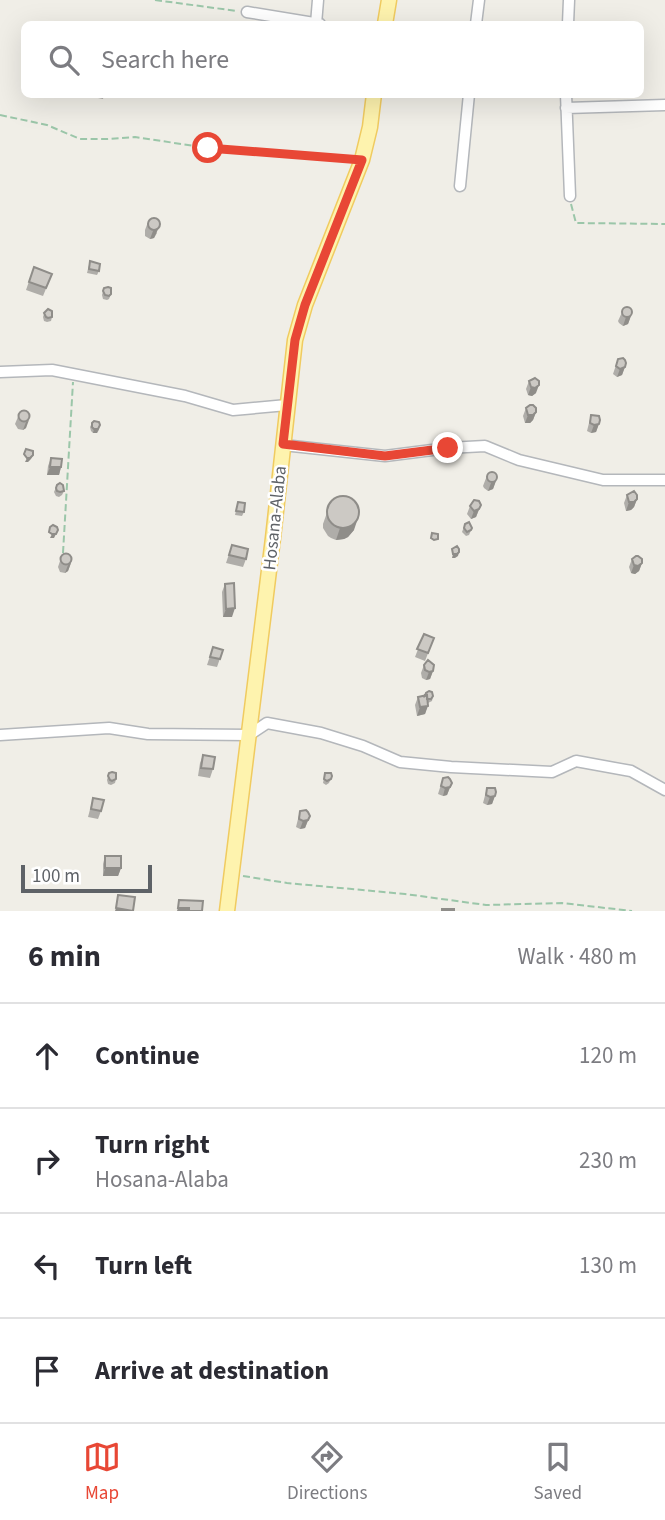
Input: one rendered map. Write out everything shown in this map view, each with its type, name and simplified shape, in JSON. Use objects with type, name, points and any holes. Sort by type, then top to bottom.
[{"type":"main road","points":[[385,21],[388,0]]},
{"type":"main road","name":"Hosana-Alaba","points":[[227,911],[295,340],[305,305],[362,160],[373,98]]},
{"type":"street","points":[[318,0],[318,21]]},
{"type":"street","points":[[476,21],[479,0]]},
{"type":"street","points":[[568,21],[569,0]]},
{"type":"street","points":[[247,12],[300,21]]},
{"type":"street","points":[[460,186],[468,98]]},
{"type":"street","points":[[566,98],[570,196]]},
{"type":"street","points":[[566,108],[665,105]]},
{"type":"street","points":[[0,372],[52,370],[185,396],[233,410],[287,405]]},
{"type":"street","points":[[283,444],[385,456],[485,446],[519,460],[603,480],[665,480]]},
{"type":"street","points":[[0,735],[109,728],[148,734],[248,735],[267,723],[321,733],[363,746],[400,762],[552,772],[576,761],[631,771],[665,790]]},
{"type":"path","points":[[155,0],[247,12]]},
{"type":"path","points":[[0,116],[47,125],[80,139],[135,137],[208,148],[362,160]]},
{"type":"path","points":[[570,196],[576,223],[665,224]]},
{"type":"path","points":[[63,552],[74,374]]},
{"type":"path","points":[[231,874],[287,883],[486,905],[562,903],[632,911]]},
{"type":"building","points":[[154,218],[160,224],[154,230],[148,224]]},
{"type":"building","points":[[90,261],[100,264],[99,271],[89,269]]},
{"type":"building","points":[[34,267],[52,274],[46,288],[29,282]]},
{"type":"building","points":[[111,288],[109,296],[103,291]]},
{"type":"building","points":[[627,307],[631,308],[631,316],[627,317],[623,316],[622,312],[623,308]]},
{"type":"building","points":[[48,309],[52,311],[52,317],[48,318],[44,313]]},
{"type":"building","points":[[623,358],[625,367],[620,369],[616,366],[618,359]]},
{"type":"building","points":[[535,378],[539,385],[535,388],[531,387],[529,381]]},
{"type":"building","points":[[530,405],[536,408],[533,415],[528,415],[526,408]]},
{"type":"building","points":[[24,410],[30,416],[24,422],[18,416]]},
{"type":"building","points":[[591,415],[599,416],[599,424],[590,423]]},
{"type":"building","points":[[94,421],[99,422],[98,429],[92,427]]},
{"type":"building","points":[[26,449],[33,451],[30,458],[24,454]]},
{"type":"building","points":[[51,458],[62,459],[61,467],[50,467]]},
{"type":"building","points":[[492,472],[496,473],[496,481],[492,482],[488,481],[487,477],[488,473]]},
{"type":"building","points":[[60,483],[64,491],[60,492],[56,488]]},
{"type":"building","points":[[634,491],[637,499],[629,502],[627,495]]},
{"type":"building","points":[[343,496],[354,501],[359,512],[354,523],[343,528],[332,523],[327,512],[332,501]]},
{"type":"building","points":[[474,500],[481,505],[474,511],[470,506]]},
{"type":"building","points":[[238,502],[245,503],[244,512],[236,511]]},
{"type":"building","points":[[469,522],[472,528],[467,532],[464,528]]},
{"type":"building","points":[[53,525],[58,530],[56,534],[49,532]]},
{"type":"building","points":[[432,533],[438,534],[438,539],[431,538]]},
{"type":"building","points":[[232,545],[248,549],[246,559],[229,555]]},
{"type":"building","points":[[457,546],[459,552],[453,554],[452,549]]},
{"type":"building","points":[[66,553],[72,559],[66,565],[60,559]]},
{"type":"building","points":[[636,556],[642,559],[638,566],[634,565],[632,559]]},
{"type":"building","points":[[234,583],[235,608],[226,609],[225,584]]},
{"type":"building","points":[[424,634],[434,638],[428,653],[417,649]]},
{"type":"building","points":[[213,647],[223,650],[220,659],[210,657]]},
{"type":"building","points":[[428,660],[434,665],[433,671],[425,670],[424,665]]},
{"type":"building","points":[[429,691],[433,696],[427,699],[427,695],[425,696]]},
{"type":"building","points":[[427,695],[428,706],[420,707],[418,697]]},
{"type":"building","points":[[203,755],[215,757],[213,769],[201,768]]},
{"type":"building","points":[[112,772],[116,773],[116,779],[112,781],[108,776]]},
{"type":"building","points":[[325,773],[331,773],[331,779],[324,779]]},
{"type":"building","points":[[448,777],[452,783],[450,787],[441,786],[443,778]]},
{"type":"building","points":[[487,788],[495,788],[495,796],[486,795]]},
{"type":"building","points":[[93,798],[104,800],[101,811],[91,809]]},
{"type":"building","points":[[306,810],[310,816],[308,820],[299,819],[300,811]]},
{"type":"building","points":[[105,856],[121,856],[121,868],[105,868]]},
{"type":"building","points":[[118,895],[135,897],[133,911],[116,908]]},
{"type":"building","points":[[179,900],[203,901],[202,911],[178,908]]},
{"type":"route","points":[[208,148],[362,160],[305,305],[295,340],[283,444],[385,456],[448,448]]}]
